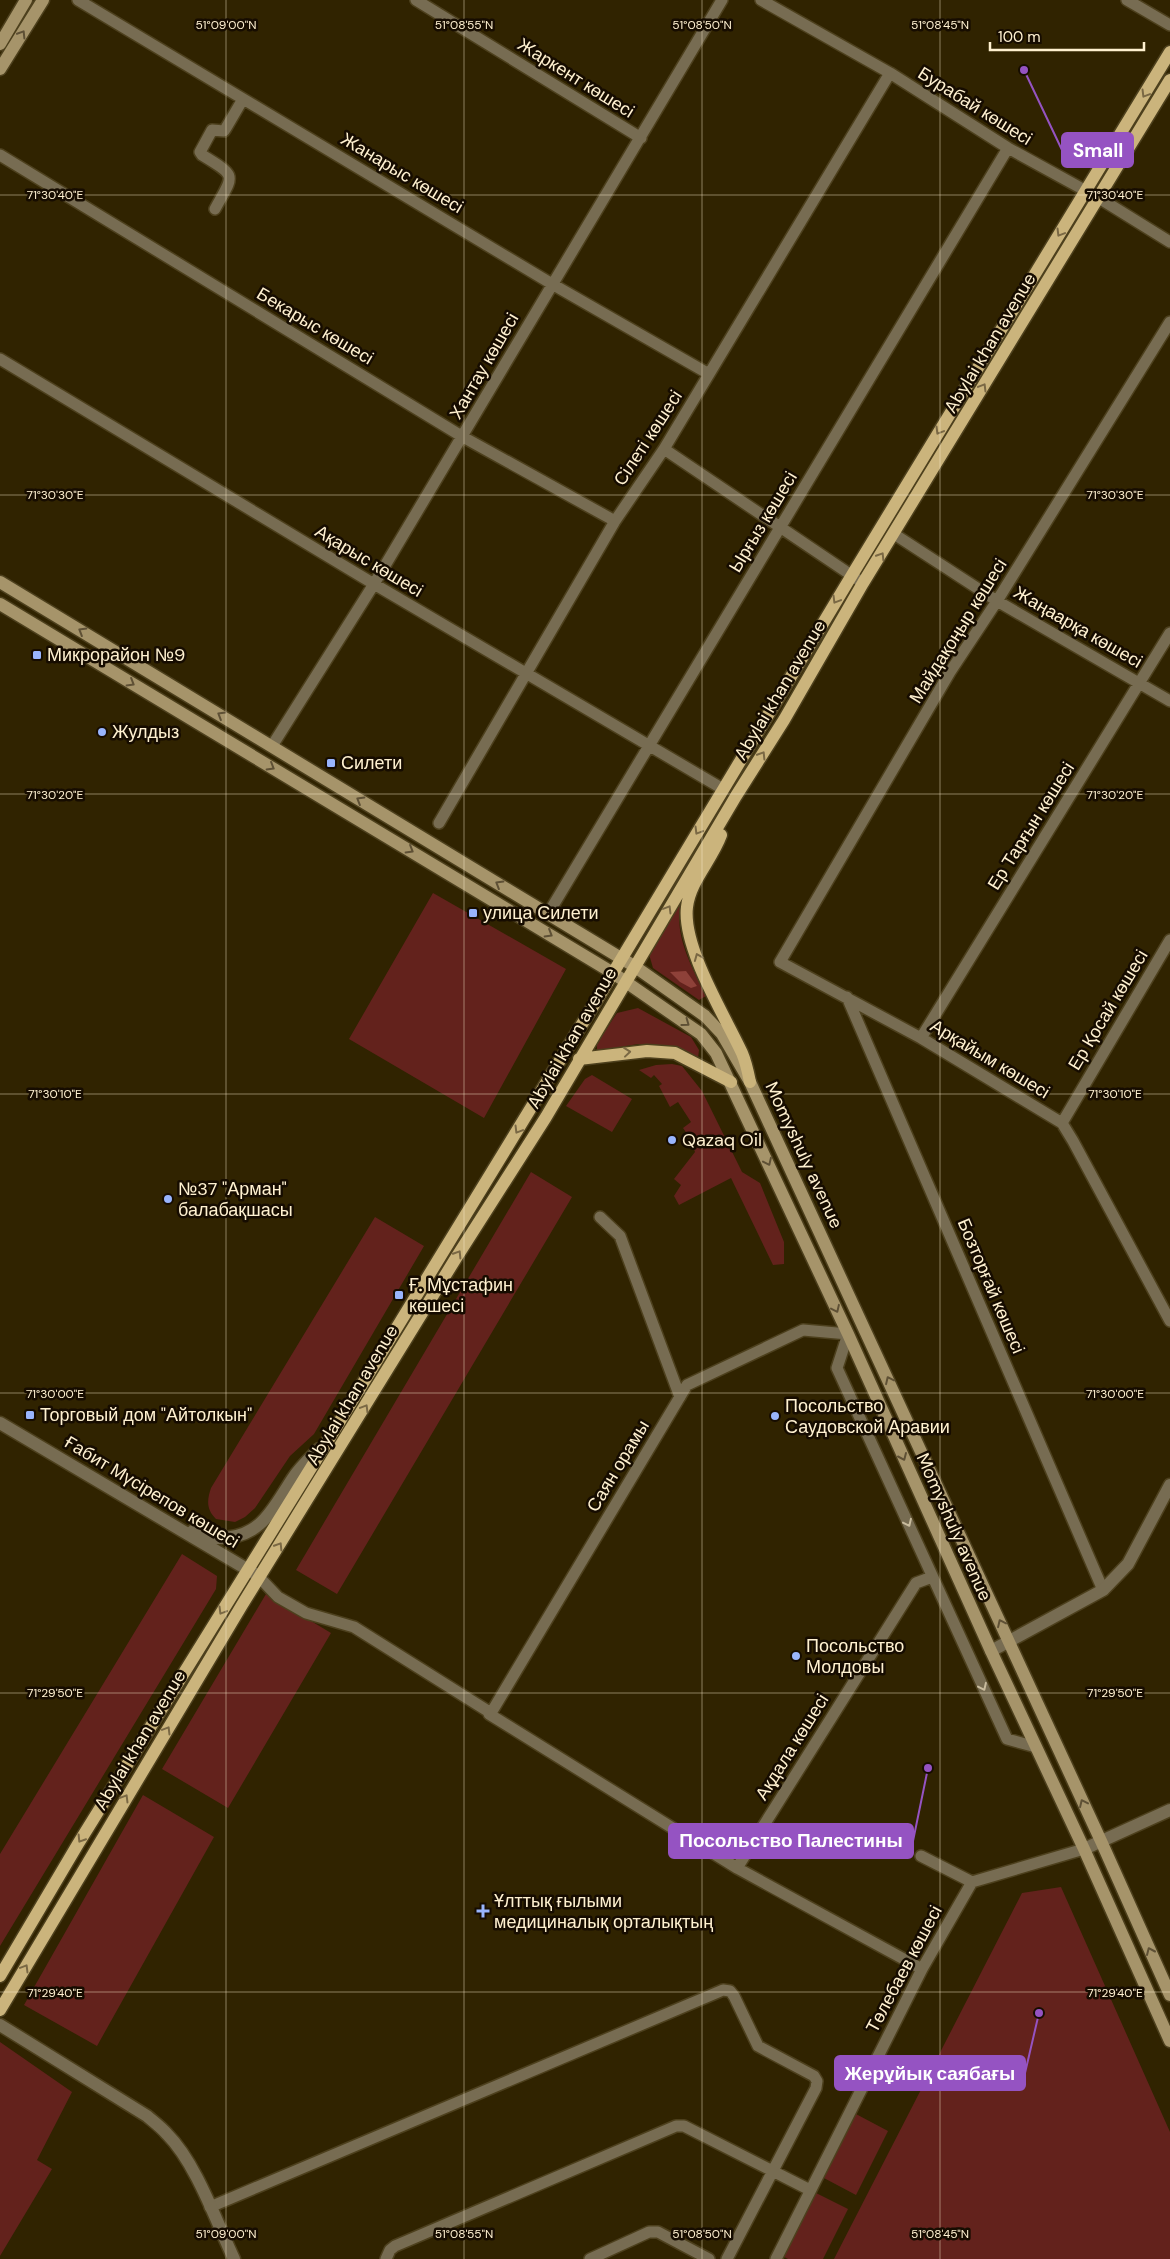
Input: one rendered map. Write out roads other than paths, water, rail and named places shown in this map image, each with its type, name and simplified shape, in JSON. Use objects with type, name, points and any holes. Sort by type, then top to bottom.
[{"type":"main road","points":[[0,44],[26,0]]},
{"type":"main road","points":[[0,69],[43,0]]},
{"type":"main road","name":"Abylai khan avenue","points":[[0,1976],[83,1835],[246,1569],[327,1442],[613,973],[722,789],[1170,52]]},
{"type":"main road","name":"Abylai khan avenue","points":[[0,2010],[260,1577],[456,1258],[546,1117],[625,981],[784,720],[863,584],[1170,80]]},
{"type":"main road","name":"Momyshuly avenue","points":[[0,582],[622,958],[705,1016],[722,1034],[750,1082],[1009,1641],[1170,1995]]},
{"type":"main road","name":"Momyshuly avenue","points":[[0,604],[613,973],[701,1034],[716,1053],[731,1082],[848,1334],[990,1651],[1084,1849],[1170,2041]]},
{"type":"main road","points":[[736,796],[718,842],[691,891],[687,908],[688,928],[692,944],[743,1055],[750,1082]]},
{"type":"main road","points":[[579,1060],[647,1051],[675,1053],[731,1082]]},
{"type":"street","name":"Жанарыс көшесі","points":[[78,0],[552,284],[709,374]]},
{"type":"street","name":"Жаркент көшесі","points":[[416,0],[641,138]]},
{"type":"street","name":"Хантау көшесі","points":[[272,746],[374,584],[463,437],[722,0]]},
{"type":"street","name":"Бурабай көшесі","points":[[761,0],[890,73],[1008,148],[1086,191],[1170,242]]},
{"type":"street","points":[[1127,0],[1170,25]]},
{"type":"street","name":"Сілеті көшесі","points":[[440,823],[614,522],[664,450],[890,73]]},
{"type":"street","points":[[215,209],[230,182],[231,176],[228,171],[200,152],[212,130],[224,131],[243,99]]},
{"type":"street","name":"Ырғыз көшесі","points":[[548,914],[1008,148]]},
{"type":"street","name":"Бекарыс көшесі","points":[[0,155],[463,437],[614,522]]},
{"type":"street","name":"Майдақоңыр көшесі","points":[[780,962],[950,672],[997,601],[1170,322]]},
{"type":"street","name":"Ақарыс көшесі","points":[[0,359],[526,675],[722,789]]},
{"type":"street","points":[[664,450],[863,584]]},
{"type":"street","name":"Жаңаарқа көшесі","points":[[894,534],[997,601],[1170,701]]},
{"type":"street","name":"Ер Тарғын көшесі","points":[[921,1038],[1170,633]]},
{"type":"street","name":"Ер Қосай көшесі","points":[[1062,1123],[1170,940]]},
{"type":"street","name":"Арқайым көшесі","points":[[780,962],[921,1038],[1062,1123],[1170,1321]]},
{"type":"street","name":"Бозторғай көшесі","points":[[847,997],[1103,1590]]},
{"type":"street","points":[[600,1218],[620,1236],[680,1397]]},
{"type":"street","name":"Саян орамы","points":[[490,1714],[687,1385],[804,1330],[848,1334]]},
{"type":"street","points":[[848,1334],[837,1368],[932,1577],[1007,1739],[1036,1747]]},
{"type":"street","name":"Ғабит Мүсірепов көшесі","points":[[0,1423],[260,1577]]},
{"type":"street","points":[[178,1527],[218,1538],[235,1536],[260,1526],[280,1501],[301,1467],[327,1442]]},
{"type":"street","points":[[990,1651],[1103,1590],[1115,1575],[1128,1564],[1170,1485]]},
{"type":"street","points":[[260,1577],[267,1587],[306,1614],[354,1627],[737,1868],[922,1969]]},
{"type":"street","name":"Ақдала көшесі","points":[[737,1868],[916,1584],[932,1577]]},
{"type":"street","points":[[922,1856],[972,1882],[1084,1849],[1170,1810]]},
{"type":"street","name":"Төлебаев көшесі","points":[[776,2259],[922,1969],[972,1882]]},
{"type":"street","points":[[210,2207],[723,1990],[730,1991],[734,1996],[758,2046],[814,2076],[817,2081],[816,2088],[771,2171],[727,2259]]},
{"type":"street","points":[[0,2025],[154,2122],[168,2134],[196,2177],[234,2259]]},
{"type":"street","points":[[386,2259],[390,2250],[395,2246],[676,2126],[684,2126],[810,2190]]},
{"type":"street","points":[[590,2259],[649,2232],[658,2232],[709,2259]]},
{"type":"place","name":"Small","points":[[1024,70]]},
{"type":"place","name":"Микрорайон №9","points":[[37,655]]},
{"type":"place","name":"Жулдыз","points":[[102,732]]},
{"type":"place","name":"Силети","points":[[331,763]]},
{"type":"place","name":"улица Силети","points":[[473,913]]},
{"type":"place","name":"Qazaq Oil","points":[[672,1140]]},
{"type":"place","name":"№37 \"Арман\" балабақшасы","points":[[168,1199]]},
{"type":"place","name":"Ғ. Мұстафин көшесі","points":[[399,1295]]},
{"type":"place","name":"Торговый дом \"Айтолкын\"","points":[[30,1415]]},
{"type":"place","name":"Посольство Саудовской Аравии","points":[[775,1416]]},
{"type":"place","name":"Посольство Молдовы","points":[[796,1656]]},
{"type":"place","name":"Посольство Палестины","points":[[928,1768]]},
{"type":"place","name":"Ұлттық ғылыми медициналық орталықтың","points":[[483,1911]]},
{"type":"place","name":"Жерұйық саябағы","points":[[1039,2013]]}]
